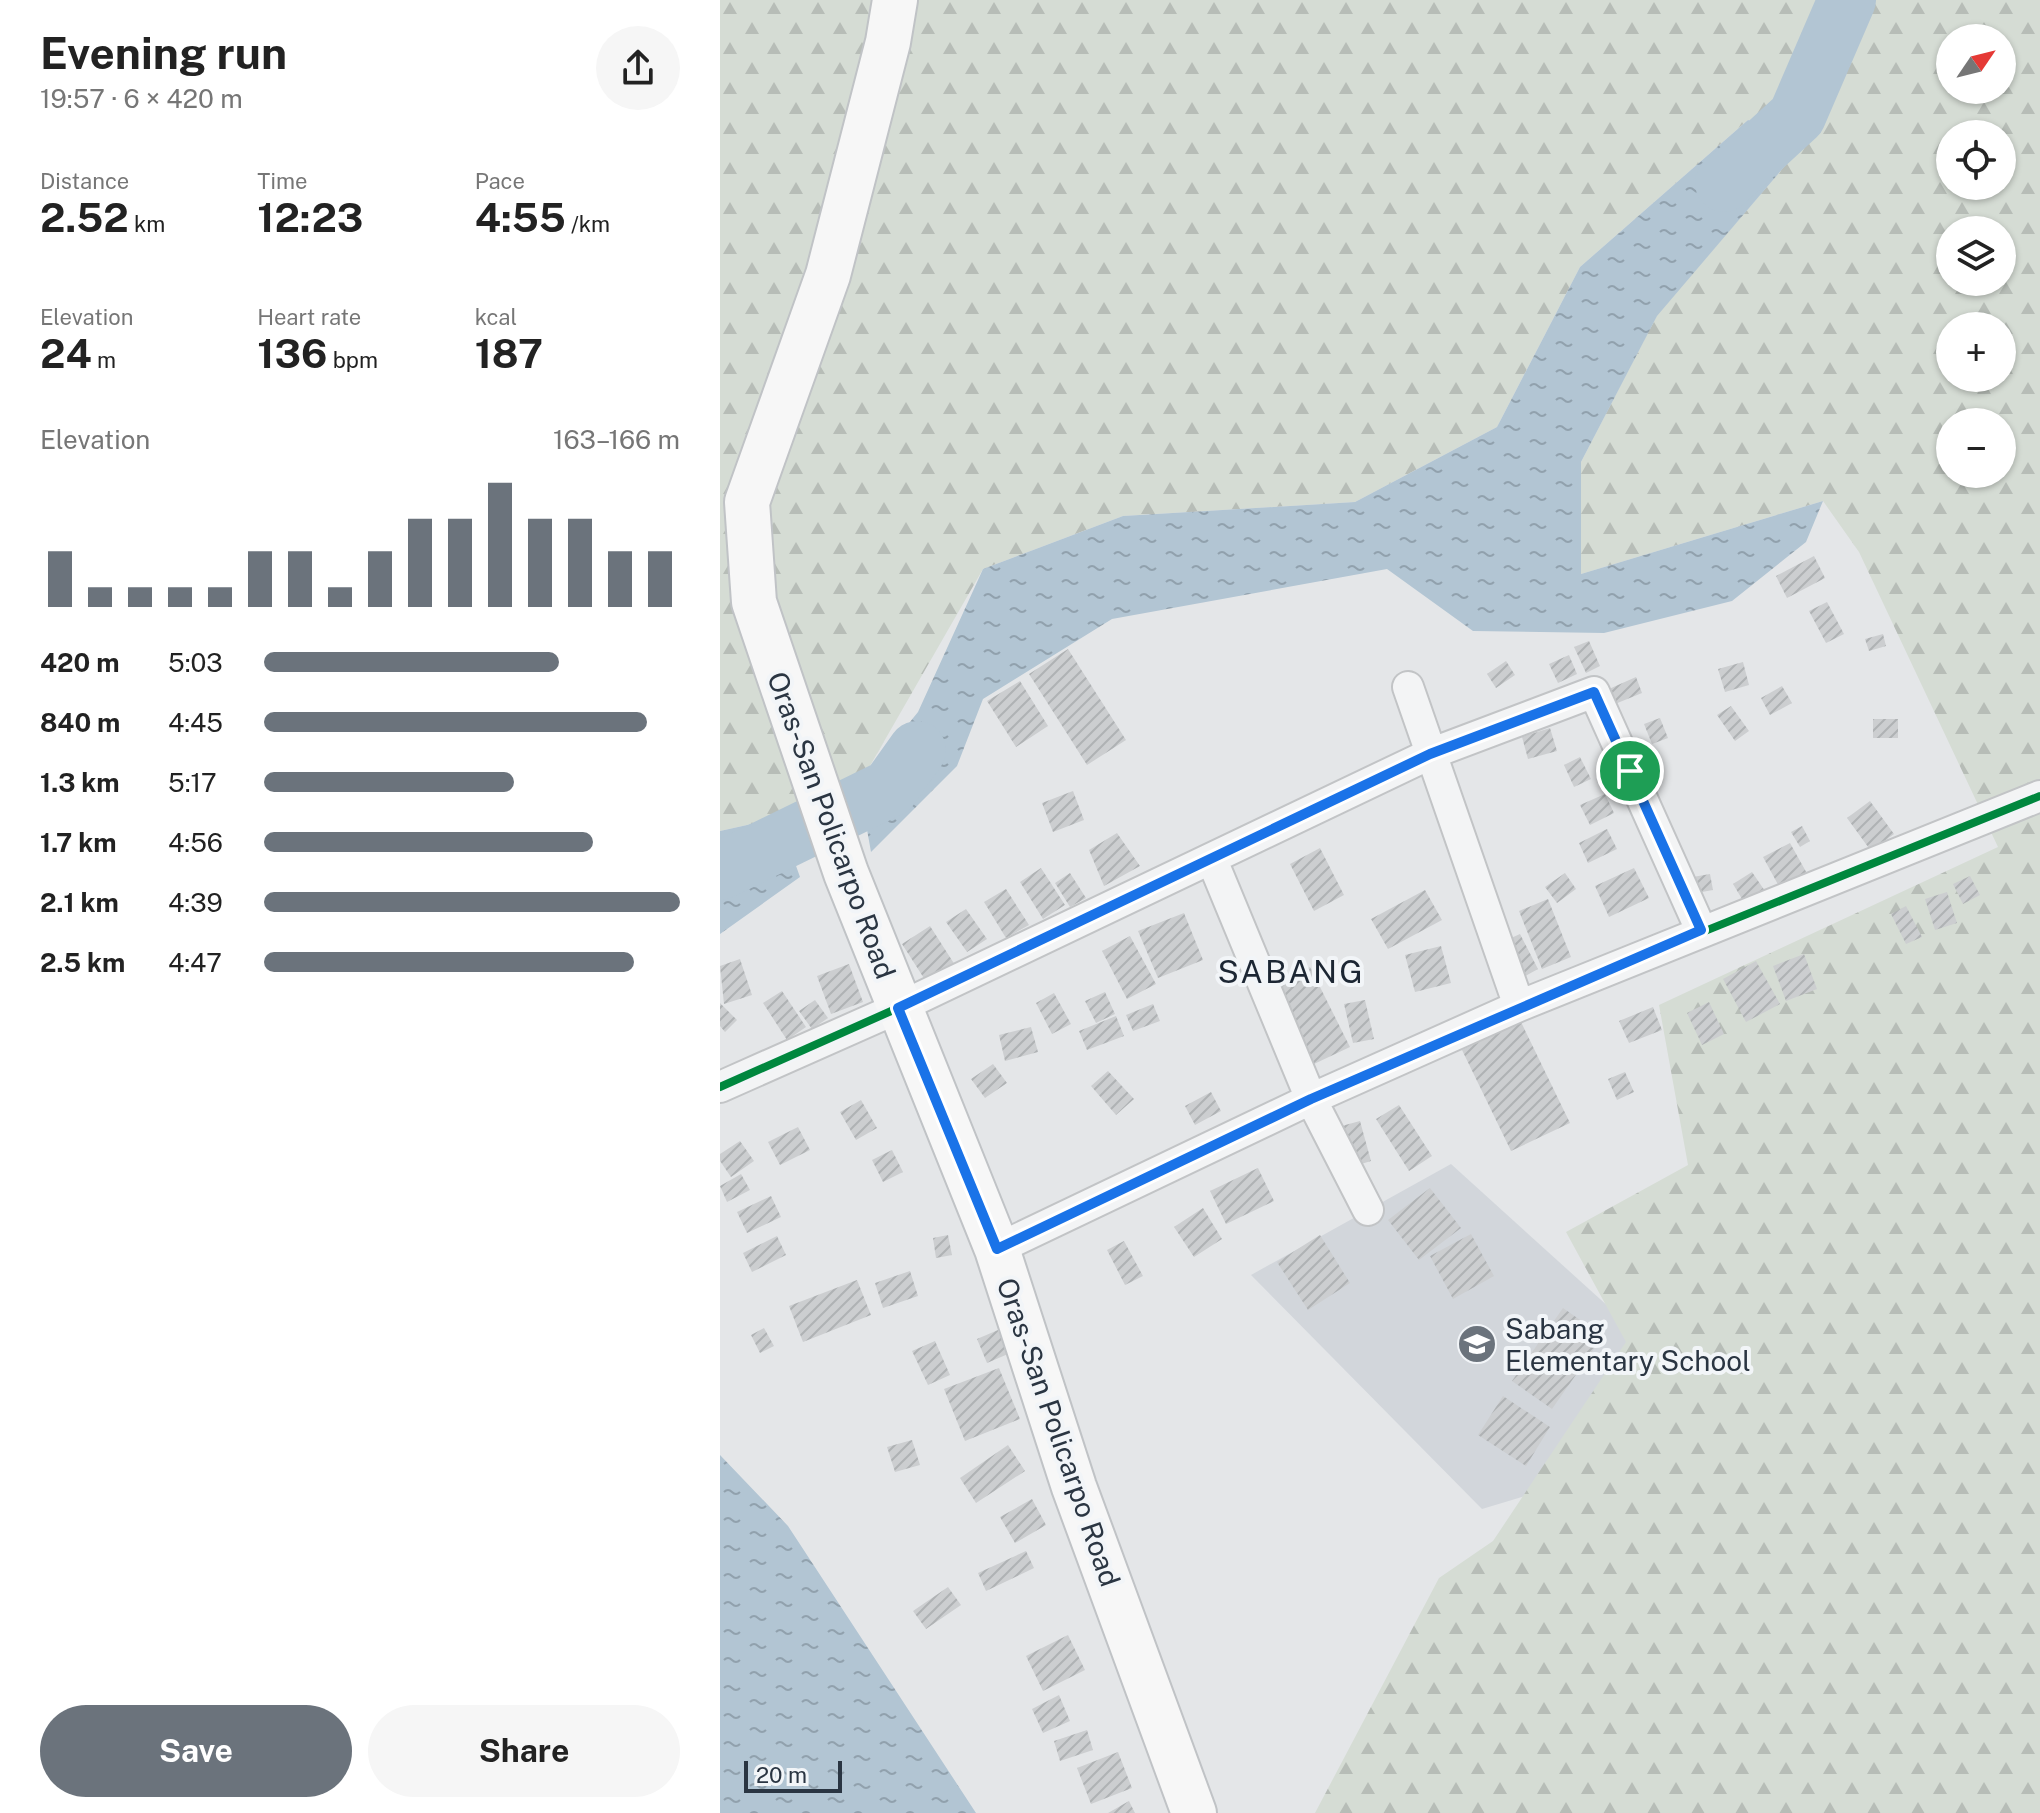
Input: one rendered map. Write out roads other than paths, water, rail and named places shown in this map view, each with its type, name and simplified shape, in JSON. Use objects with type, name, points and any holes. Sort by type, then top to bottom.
[{"type":"main road","name":"Oras-San Policarpo Road","points":[[895,0],[888,42],[828,275],[747,502],[754,602],[846,873],[997,1249],[1074,1487],[1194,1813]]},
{"type":"street","points":[[1408,687],[1519,1006]]},
{"type":"street","points":[[720,1087],[898,1008],[1430,754],[1594,692],[1701,930]]},
{"type":"street","points":[[997,1249],[1311,1099],[1519,1006],[1701,930],[2040,796]]},
{"type":"street","points":[[1212,860],[1311,1099],[1368,1210]]},
{"type":"water","points":[[1748,120],[1807,140],[1657,316],[1581,462],[1581,574],[1823,501],[1806,542],[1732,601],[1604,633],[1473,631],[1387,569],[1112,619],[983,699],[957,766],[871,852],[859,785],[918,712],[983,569],[1123,516],[1355,502],[1497,427],[1580,267]]},
{"type":"water","points":[[779,818],[800,877],[720,934],[720,831]]},
{"type":"water","points":[[720,1455],[788,1526],[976,1813],[720,1813]]},
{"type":"waterway","points":[[1724,183],[1797,116],[1847,0]]},
{"type":"waterway","points":[[720,871],[890,788],[917,750]]},
{"type":"place","name":"Sabang Elementary School","points":[[1477,1344]]},
{"type":"district","name":"SABANG","points":[[1291,971]]}]
